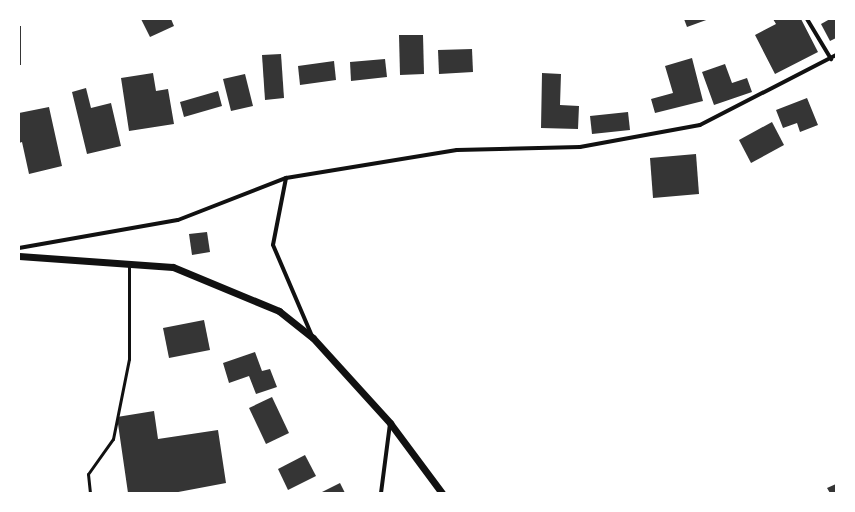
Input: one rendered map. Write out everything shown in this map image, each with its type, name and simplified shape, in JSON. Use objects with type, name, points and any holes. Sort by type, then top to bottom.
[{"type":"street","points":[[807,19],[831,59]]},
{"type":"street","points":[[19,248],[178,220],[286,178],[457,150],[580,147],[700,125],[831,59],[836,55]]},
{"type":"street","points":[[286,178],[273,244],[313,338]]},
{"type":"street","points":[[19,256],[173,267],[279,311],[313,338],[390,423],[442,493]]},
{"type":"street","points":[[381,493],[390,423]]},
{"type":"lane","points":[[90,493],[88,474],[113,439],[129,359],[129,264]]},
{"type":"building","points":[[141,19],[171,19],[174,26],[150,37]]},
{"type":"building","points":[[684,19],[709,19],[687,27]]},
{"type":"building","points":[[773,19],[801,19],[818,52],[775,74],[755,35],[776,24]]},
{"type":"building","points":[[830,19],[836,19],[836,38],[830,41],[821,24]]},
{"type":"building","points":[[19,26],[21,26],[21,65],[19,65]]},
{"type":"building","points":[[399,35],[423,35],[424,74],[400,75]]},
{"type":"building","points":[[472,49],[473,72],[439,74],[438,50]]},
{"type":"building","points":[[281,54],[284,98],[265,100],[262,55]]},
{"type":"building","points":[[692,58],[703,101],[655,113],[651,99],[673,93],[665,66]]},
{"type":"building","points":[[385,59],[387,77],[351,81],[350,62]]},
{"type":"building","points":[[334,61],[336,80],[300,85],[298,66]]},
{"type":"building","points":[[725,64],[732,83],[747,78],[752,92],[714,105],[702,72]]},
{"type":"building","points":[[153,73],[156,91],[168,89],[174,124],[129,131],[121,78]]},
{"type":"building","points":[[542,73],[561,74],[560,105],[579,106],[578,129],[541,128]]},
{"type":"building","points":[[245,74],[253,106],[231,111],[223,79]]},
{"type":"building","points":[[86,88],[91,108],[111,103],[121,146],[87,154],[72,92]]},
{"type":"building","points":[[218,91],[222,106],[184,117],[180,102]]},
{"type":"building","points":[[807,98],[818,125],[800,132],[797,123],[783,128],[776,110]]},
{"type":"building","points":[[49,107],[62,166],[29,174],[22,142],[19,143],[19,113]]},
{"type":"building","points":[[628,112],[630,130],[592,134],[590,116]]},
{"type":"building","points":[[772,122],[784,145],[751,163],[739,140]]},
{"type":"building","points":[[696,154],[699,194],[653,198],[650,158]]},
{"type":"building","points":[[207,232],[210,252],[192,255],[189,234]]},
{"type":"building","points":[[204,320],[210,350],[169,358],[163,328]]},
{"type":"building","points":[[255,352],[262,371],[270,369],[277,387],[256,394],[249,376],[229,383],[223,363]]},
{"type":"building","points":[[272,397],[289,433],[266,444],[249,408]]},
{"type":"building","points":[[154,411],[158,439],[218,430],[226,483],[173,493],[128,493],[117,417]]},
{"type":"building","points":[[305,455],[316,476],[288,490],[278,469]]},
{"type":"building","points":[[340,483],[345,493],[320,493]]},
{"type":"building","points":[[836,484],[836,493],[830,493],[827,488]]}]
